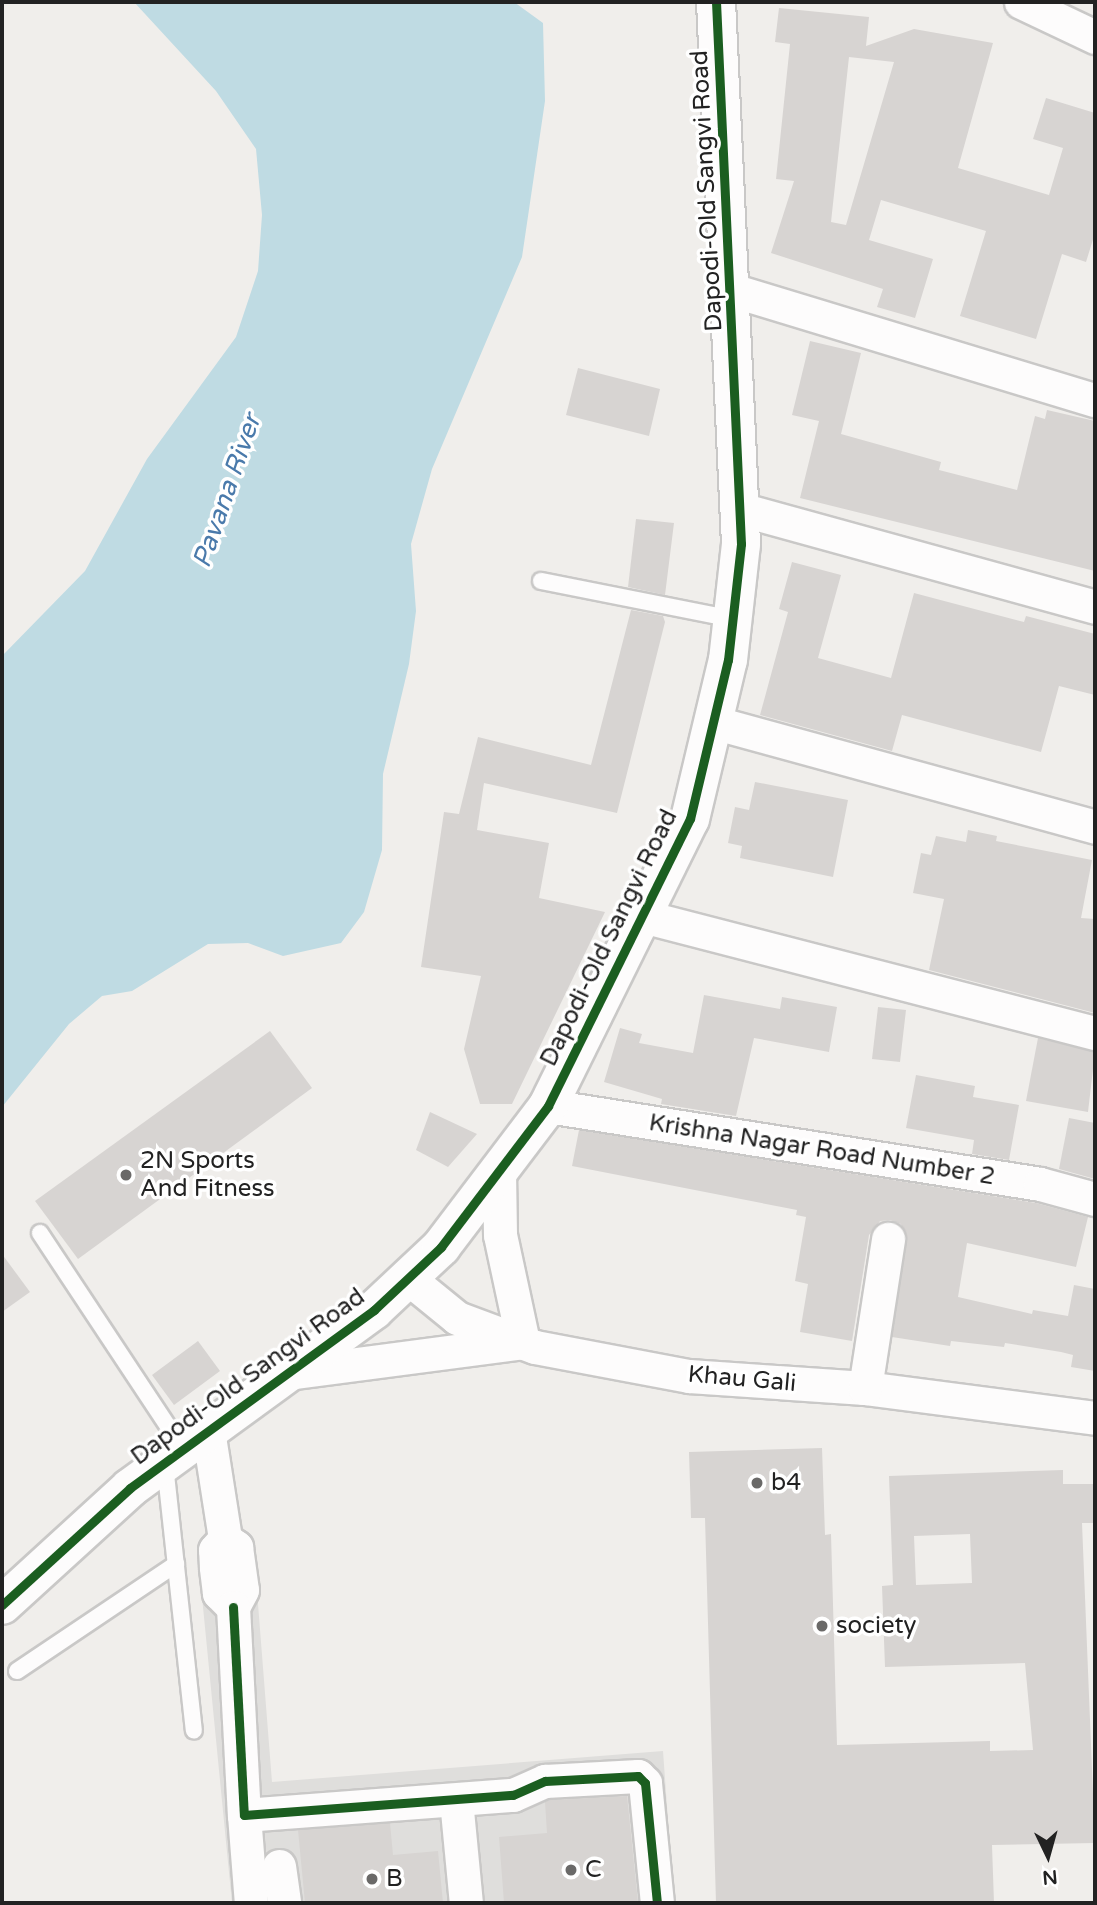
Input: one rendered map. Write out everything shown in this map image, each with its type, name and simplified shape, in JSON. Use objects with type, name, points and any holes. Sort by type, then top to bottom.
[{"type":"street","name":"Dapodi-Old Sangvi Road","points":[[2,1605],[185,1447],[374,1310],[408,1278],[499,1174],[548,1106],[690,819],[716,723],[733,619],[740,509],[732,290],[716,2]]},
{"type":"street","points":[[1021,2],[1095,37]]},
{"type":"street","points":[[732,290],[1095,400]]},
{"type":"street","points":[[740,509],[1095,607]]},
{"type":"street","points":[[716,723],[1095,827]]},
{"type":"street","points":[[642,916],[1095,1033]]},
{"type":"street","name":"Krishna Nagar Road Number 2","points":[[548,1106],[1040,1184],[1095,1199]]},
{"type":"street","points":[[288,1373],[523,1342],[500,1235],[499,1174]]},
{"type":"street","points":[[865,1388],[888,1239]]},
{"type":"street","name":"Khau Gali","points":[[408,1278],[457,1318],[523,1342],[688,1376],[865,1388],[1095,1418]]},
{"type":"street","points":[[185,1447],[225,1539],[215,1550],[216,1567],[219,1593],[233,1607],[251,1903]]},
{"type":"street","points":[[244,1815],[522,1794],[545,1781],[643,1778],[657,1903]]},
{"type":"street","points":[[456,1800],[466,1903]]},
{"type":"street","points":[[279,1866],[284,1903]]},
{"type":"lane","points":[[541,581],[733,619]]},
{"type":"lane","points":[[40,1233],[185,1447],[176,1564],[194,1730]]},
{"type":"lane","points":[[17,1671],[176,1564]]},
{"type":"shaded area","points":[[254,1553],[272,1782],[663,1751],[674,1903],[232,1903],[198,1556]]},
{"type":"water","name":"Pavana River","points":[[134,2],[514,2],[543,23],[545,101],[522,257],[432,469],[411,544],[416,611],[409,664],[383,774],[382,850],[364,912],[341,943],[283,956],[248,943],[208,944],[132,991],[102,996],[69,1024],[2,1107],[2,656],[85,571],[147,459],[236,337],[258,271],[262,215],[256,149],[216,91]]},
{"type":"building","points":[[779,8],[869,17],[866,46],[914,29],[993,43],[958,168],[1049,195],[1063,148],[1033,139],[1046,98],[1095,113],[1095,233],[1086,262],[1062,254],[1036,339],[960,316],[986,231],[881,200],[869,240],[933,259],[915,318],[877,307],[883,289],[771,253],[794,181],[776,179],[790,44],[775,42]],"holes":[[[849,57],[894,62],[846,225],[831,222]]]},
{"type":"building","points":[[810,341],[861,353],[841,434],[941,462],[939,470],[1017,490],[1035,416],[1045,419],[1047,410],[1095,421],[1095,571],[800,498],[819,421],[792,415]]},
{"type":"building","points":[[578,368],[660,389],[649,436],[566,415]]},
{"type":"building","points":[[636,519],[674,523],[665,595],[628,587]]},
{"type":"building","points":[[792,562],[841,575],[818,658],[891,678],[914,593],[1024,622],[1026,616],[1095,634],[1095,695],[1059,686],[1041,752],[902,715],[892,751],[760,715],[788,612],[779,609]]},
{"type":"building","points":[[631,610],[663,616],[665,622],[617,813],[484,783],[477,830],[549,843],[539,898],[605,912],[512,1104],[480,1104],[464,1049],[481,976],[421,967],[444,812],[459,814],[478,737],[591,765]]},
{"type":"building","points":[[755,782],[848,800],[833,877],[740,858],[742,846],[728,843],[735,807],[749,810]]},
{"type":"building","points":[[968,830],[997,836],[996,841],[1092,860],[1081,918],[1095,919],[1095,1013],[929,970],[944,899],[913,893],[921,853],[931,855],[936,836],[966,842]]},
{"type":"building","points":[[704,995],[780,1009],[782,997],[837,1007],[829,1052],[754,1038],[736,1116],[661,1104],[662,1099],[604,1082],[620,1028],[642,1034],[639,1043],[693,1053]]},
{"type":"building","points":[[878,1007],[906,1010],[900,1062],[872,1059]]},
{"type":"building","points":[[270,1031],[312,1088],[78,1259],[35,1201]]},
{"type":"building","points":[[1038,1038],[1095,1052],[1088,1112],[1026,1101]]},
{"type":"building","points":[[916,1075],[975,1086],[973,1097],[1019,1105],[1009,1160],[972,1154],[974,1140],[906,1128]]},
{"type":"building","points":[[430,1112],[477,1134],[448,1167],[416,1150]]},
{"type":"building","points":[[1069,1118],[1095,1123],[1095,1179],[1059,1169]]},
{"type":"building","points":[[579,1130],[1036,1203],[1088,1217],[1076,1267],[967,1243],[958,1297],[1032,1314],[1033,1310],[1068,1316],[1074,1285],[1095,1289],[1095,1371],[1071,1367],[1073,1355],[1061,1352],[1005,1343],[1004,1347],[951,1341],[950,1346],[892,1337],[907,1241],[901,1224],[890,1220],[880,1221],[869,1235],[852,1341],[800,1332],[808,1284],[795,1281],[806,1217],[796,1215],[797,1210],[572,1166]]},
{"type":"building","points":[[2,1254],[30,1292],[2,1312]]},
{"type":"building","points":[[198,1341],[220,1371],[174,1405],[152,1375]]},
{"type":"building","points":[[822,1448],[825,1535],[831,1534],[837,1745],[990,1741],[990,1751],[1033,1750],[1025,1663],[885,1667],[882,1586],[893,1585],[889,1476],[1063,1470],[1063,1484],[1093,1484],[1094,1523],[1082,1523],[1095,1843],[992,1845],[994,1903],[716,1903],[705,1518],[691,1518],[689,1452]],"holes":[[[970,1534],[972,1583],[916,1585],[914,1536]]]},
{"type":"building","name":"C","points":[[627,1796],[638,1903],[504,1903],[499,1837],[547,1833],[545,1802],[550,1800]]},
{"type":"building","name":"B","points":[[390,1823],[393,1855],[438,1851],[443,1903],[305,1903],[298,1830]]},
{"type":"cycle path","points":[[2,1605],[130,1488],[374,1310],[441,1247],[548,1106],[690,819],[728,660],[741,544],[716,2]]},
{"type":"cycle path","points":[[233,1607],[244,1815],[513,1795],[545,1781],[638,1776],[645,1783],[657,1903]]},
{"type":"place","name":"2N Sports And Fitness","points":[[126,1175]]},
{"type":"place","name":"b4","points":[[757,1483]]},
{"type":"place","name":"society","points":[[822,1626]]},
{"type":"place","name":"C","points":[[571,1870]]},
{"type":"place","name":"B","points":[[372,1879]]}]
